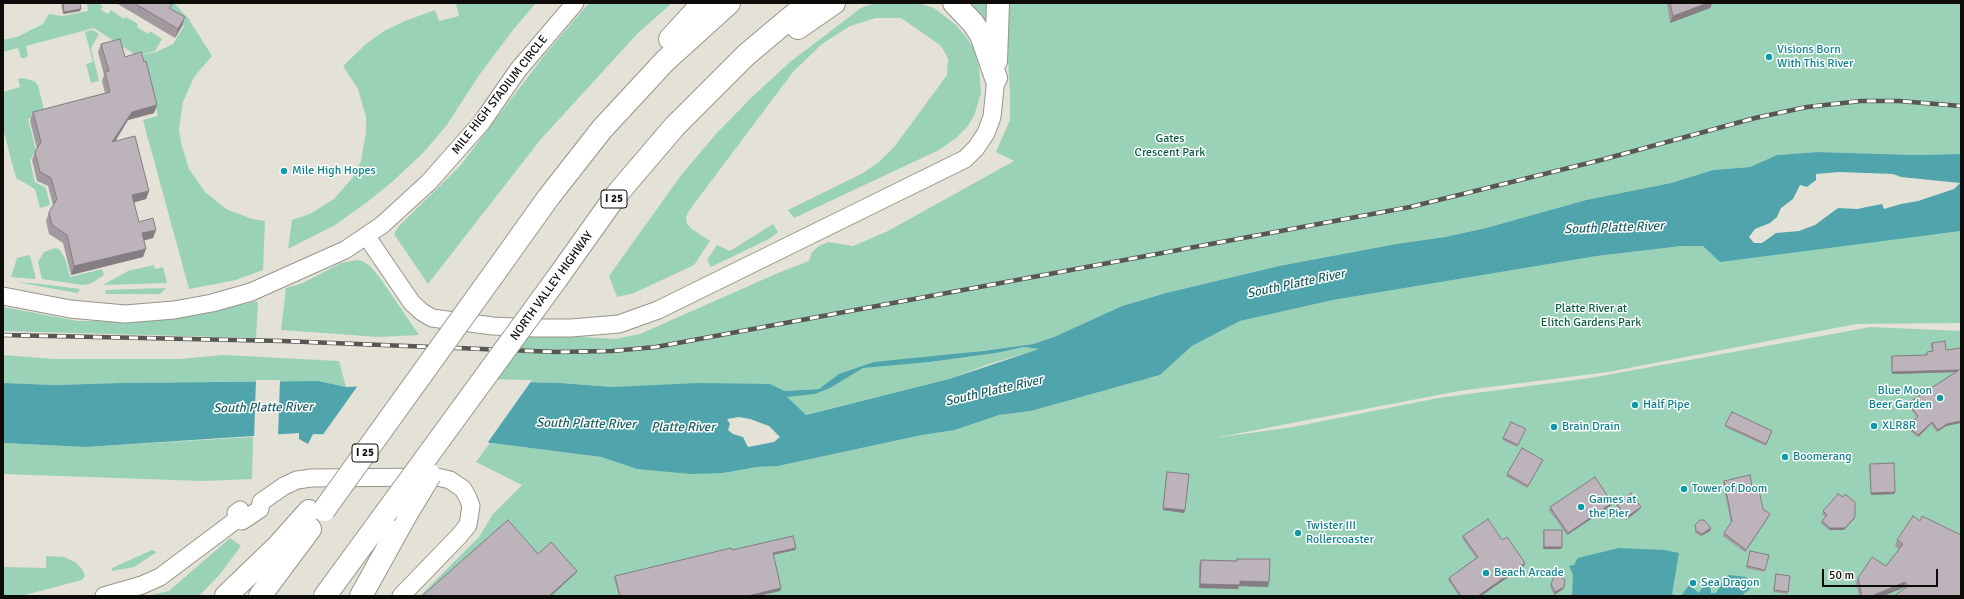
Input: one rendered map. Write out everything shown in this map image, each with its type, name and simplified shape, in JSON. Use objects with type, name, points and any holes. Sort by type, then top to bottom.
[{"type":"highway","points":[[260,596],[316,511],[407,396],[548,198],[602,129],[658,51],[703,3]]},
{"type":"highway","points":[[602,129],[665,61],[729,3]]},
{"type":"highway","name":"NORTH VALLEY HIGHWAY","points":[[325,596],[497,363],[617,194],[675,126],[746,55],[808,3]]},
{"type":"highway","points":[[675,126],[808,20],[834,3]]},
{"type":"highway","points":[[954,3],[973,23],[981,35],[996,78]]},
{"type":"highway","points":[[996,78],[996,32],[998,3]]},
{"type":"highway","points":[[361,596],[407,513],[497,363]]},
{"type":"highway","points":[[226,596],[316,511]]},
{"type":"street","name":"MILE HIGH STADIUM CIRCLE","points":[[3,296],[70,309],[125,314],[156,312],[200,306],[251,292],[345,250],[367,236],[429,182],[482,122],[518,70],[575,3]]},
{"type":"street","points":[[367,236],[412,303],[432,318],[493,326],[536,328],[578,328],[619,324],[658,310],[961,162],[971,154],[986,133],[992,117],[996,78]]},
{"type":"street","points":[[104,596],[160,577],[236,520],[236,513],[255,501],[261,502],[284,486],[298,480],[311,478],[437,477],[456,483],[468,498],[471,506],[468,524],[459,536],[401,596]]},
{"type":"green space","points":[[87,3],[98,3],[103,6],[101,10],[108,14],[111,10],[124,19],[126,17],[138,24],[137,27],[148,34],[150,31],[162,39],[155,51],[137,56],[94,28],[26,46],[28,56],[24,58],[21,58],[18,48],[3,52],[3,40],[17,37],[43,24],[49,14],[62,16],[88,11]]},
{"type":"green space","points":[[154,3],[174,3],[188,18],[212,56],[194,77],[183,102],[179,129],[181,143],[189,169],[205,192],[226,209],[252,219],[265,221],[263,270],[236,280],[189,289],[143,120],[158,116],[142,55],[156,52],[173,44],[184,26],[168,17]]},
{"type":"green space","points":[[536,3],[513,30],[480,74],[446,126],[423,153],[392,182],[366,203],[335,225],[288,249],[292,220],[310,214],[334,199],[353,177],[361,161],[366,132],[366,117],[358,89],[343,66],[366,44],[384,31],[405,21],[435,10],[439,21],[459,16],[456,4]]},
{"type":"green space","points":[[589,3],[672,3],[638,33],[541,139],[428,284],[394,234],[399,226],[460,166],[547,52]]},
{"type":"green space","points":[[875,3],[918,3],[934,8],[956,25],[966,37],[973,47],[979,67],[981,93],[974,116],[967,127],[956,138],[939,150],[794,218],[788,210],[863,173],[879,162],[895,146],[947,75],[948,59],[940,45],[901,18],[876,18],[850,26],[822,44],[793,72],[688,212],[686,218],[687,224],[693,230],[710,241],[694,265],[634,293],[617,297],[609,276],[682,174],[716,134],[752,97],[790,62],[861,8]]},
{"type":"green space","points":[[962,3],[988,3],[992,45]]},
{"type":"green space","name":"Gates Crescent Park","points":[[1007,3],[1961,3],[1961,154],[1915,155],[1818,152],[1777,155],[1750,167],[1713,170],[1671,183],[1586,200],[1486,228],[1445,237],[1396,244],[1279,266],[1166,293],[1122,306],[1054,337],[1033,344],[864,367],[930,362],[996,353],[1024,347],[1040,349],[989,364],[949,379],[805,415],[786,397],[815,394],[830,388],[845,377],[819,389],[785,391],[769,384],[612,387],[561,383],[482,381],[517,333],[615,339],[640,334],[778,273],[809,261],[812,252],[819,246],[828,242],[853,246],[888,231],[1014,161],[996,152],[1010,120],[1010,92],[1006,30]]},
{"type":"green space","points":[[93,30],[99,34],[91,48],[99,81],[91,83],[86,64],[93,62],[85,32]]},
{"type":"green space","points":[[23,78],[34,81],[38,85],[45,114],[28,119],[36,150],[30,161],[35,182],[46,188],[50,205],[40,208],[35,189],[16,178],[3,128],[3,92],[20,87],[18,79]]},
{"type":"green space","points":[[773,224],[778,232],[769,239],[711,267],[707,260],[717,245],[730,251]]},
{"type":"green space","name":"Platte River at Elitch Gardens Park","points":[[1961,231],[1961,323],[1856,324],[1608,372],[1459,391],[1214,438],[1293,427],[1438,398],[1590,378],[1871,327],[1961,331],[1961,596],[420,596],[479,537],[493,514],[522,485],[476,462],[490,443],[601,457],[637,469],[723,473],[757,467],[778,466],[922,435],[955,430],[999,415],[1031,411],[1160,375],[1192,346],[1240,321],[1333,300],[1597,256],[1682,246],[1847,245]]},
{"type":"green space","points":[[55,248],[59,249],[65,258],[70,277],[102,269],[104,275],[90,284],[82,285],[42,279],[38,262],[44,252]]},
{"type":"green space","points":[[30,255],[36,279],[11,277],[17,258]]},
{"type":"green space","points":[[357,260],[370,266],[380,278],[419,335],[379,337],[281,330],[286,288],[303,283],[341,263]]},
{"type":"green space","points":[[154,265],[155,269],[163,267],[167,283],[103,285],[128,271]]},
{"type":"green space","points":[[17,282],[41,284],[80,289],[77,293]]},
{"type":"green space","points":[[166,288],[160,294],[106,294],[105,290]]},
{"type":"green space","points":[[256,301],[258,303],[256,338],[3,331],[3,307],[78,321],[148,321],[198,315]]},
{"type":"green space","points":[[3,355],[55,359],[180,359],[223,355],[339,361],[346,387],[318,381],[55,385],[3,383]]},
{"type":"green space","points":[[253,437],[252,479],[203,481],[3,474],[3,443],[86,447]]},
{"type":"green space","points":[[230,538],[241,546],[220,574],[199,596],[146,596],[169,591]]},
{"type":"green space","points":[[152,550],[157,552],[134,567],[112,571],[112,568]]},
{"type":"green space","points":[[46,556],[64,557],[75,562],[82,569],[85,576],[82,580],[21,596],[3,596],[3,567],[46,568]]},
{"type":"water","name":"Platte River","points":[[1818,152],[1915,155],[1961,154],[1961,231],[1720,262],[1703,246],[1682,246],[1597,256],[1333,300],[1240,321],[1192,346],[1160,375],[1031,411],[999,415],[955,430],[922,435],[778,466],[757,467],[723,473],[691,474],[637,469],[601,457],[452,438],[313,434],[308,444],[299,439],[299,433],[86,447],[3,443],[3,383],[55,385],[318,381],[346,387],[482,381],[561,383],[612,387],[698,383],[770,384],[785,391],[819,389],[839,374],[874,362],[983,351],[1033,344],[1054,337],[1122,306],[1166,293],[1279,266],[1396,244],[1445,237],[1486,228],[1586,200],[1671,183],[1713,170],[1750,167],[1777,155]],"holes":[[[1839,172],[1893,174],[1901,177],[1960,183],[1954,189],[1918,201],[1884,209],[1882,204],[1857,209],[1838,208],[1815,225],[1799,231],[1776,233],[1762,243],[1754,243],[1749,237],[1755,229],[1770,223],[1777,217],[1781,208],[1793,199],[1800,185],[1807,187],[1816,180],[1816,174]],[[1024,347],[1039,349],[949,379],[806,415],[787,397],[815,394],[830,388],[863,368],[930,362],[996,353]],[[739,417],[750,419],[769,426],[780,437],[774,442],[748,447],[743,437],[733,434],[728,430],[730,424],[727,419]]]},
{"type":"water","points":[[1619,548],[1664,550],[1679,553],[1672,594],[1677,596],[1572,596],[1573,575],[1569,566],[1574,565],[1578,558]]},
{"type":"water","points":[[1729,575],[1746,577],[1749,581],[1750,589],[1741,596],[1681,596],[1689,585],[1699,593],[1707,581],[1710,582],[1711,593],[1716,593],[1724,578]]},
{"type":"pier","points":[[482,379],[532,380],[486,445],[452,440],[322,436],[359,384]]},
{"type":"pier","points":[[256,380],[280,380],[278,437],[254,439]]},
{"type":"building","points":[[63,3],[80,3],[81,9],[64,12]]},
{"type":"building","points":[[134,3],[169,3],[172,5],[169,8],[185,17],[178,29]]},
{"type":"building","points":[[1670,3],[1708,3],[1673,16]]},
{"type":"building","points":[[120,39],[125,57],[141,52],[144,62],[146,61],[157,105],[132,112],[112,142],[135,136],[149,191],[132,195],[139,222],[153,218],[156,230],[142,233],[146,249],[74,266],[67,235],[52,225],[49,212],[57,199],[51,178],[40,172],[35,152],[41,142],[33,112],[110,92],[105,72],[109,71],[101,44]]},
{"type":"building","name":"Blue Moon Beer Garden","points":[[1945,341],[1946,350],[1961,348],[1961,421],[1947,424],[1938,430],[1932,422],[1918,435],[1908,427],[1918,416],[1908,403],[1959,370],[1892,372],[1892,356],[1927,355],[1927,352],[1933,351],[1932,343]]},
{"type":"building","points":[[1732,412],[1772,431],[1766,444],[1725,425]]},
{"type":"building","points":[[1511,422],[1526,429],[1518,445],[1503,438]]},
{"type":"building","points":[[1522,448],[1543,460],[1528,486],[1507,474]]},
{"type":"building","points":[[1894,463],[1895,492],[1871,493],[1870,464]]},
{"type":"building","points":[[1167,472],[1189,474],[1185,510],[1163,508]]},
{"type":"building","points":[[1750,475],[1752,487],[1758,485],[1763,509],[1770,514],[1746,550],[1724,533],[1732,521],[1724,481]]},
{"type":"building","name":"Games at the Pier","points":[[1595,477],[1612,503],[1568,533],[1550,507]]},
{"type":"building","points":[[1631,493],[1641,507],[1627,517],[1617,504]]},
{"type":"building","points":[[1838,494],[1843,497],[1845,494],[1855,502],[1855,517],[1845,528],[1830,528],[1822,521],[1827,515],[1823,511]]},
{"type":"building","points":[[1913,516],[1920,521],[1922,516],[1961,535],[1961,596],[1894,596],[1908,586],[1905,582],[1872,596],[1862,596],[1858,578],[1872,557],[1886,566],[1903,544],[1897,540]]},
{"type":"building","name":"Beach Arcade","points":[[1488,519],[1502,540],[1507,537],[1525,563],[1478,596],[1461,596],[1449,578],[1478,557],[1463,536]]},
{"type":"building","points":[[508,520],[538,554],[551,542],[577,571],[549,596],[422,596]]},
{"type":"building","points":[[1700,520],[1704,520],[1711,528],[1702,534],[1696,531],[1695,525]]},
{"type":"building","points":[[1544,530],[1562,530],[1562,547],[1544,547]]},
{"type":"building","points":[[793,536],[796,548],[773,553],[781,588],[748,596],[620,596],[615,576],[731,548],[732,550]]},
{"type":"building","points":[[1750,551],[1769,555],[1765,570],[1747,566]]},
{"type":"building","points":[[1237,559],[1270,559],[1269,582],[1240,581],[1240,585],[1200,584],[1201,560],[1237,561]]},
{"type":"building","points":[[1776,574],[1790,576],[1788,592],[1774,590]]},
{"type":"building","points":[[1560,576],[1565,580],[1564,587],[1555,592],[1551,584],[1554,577]]},
{"type":"railway","points":[[3,335],[282,341],[557,352],[612,351],[656,347],[1410,207],[1601,160],[1755,118],[1807,107],[1861,101],[1899,101],[1961,106]]},
{"type":"place","name":"Visions Born With This River","points":[[1769,57]]},
{"type":"place","name":"Mile High Hopes","points":[[284,171]]},
{"type":"place","name":"Blue Moon Beer Garden","points":[[1940,398]]},
{"type":"place","name":"Half Pipe","points":[[1635,405]]},
{"type":"place","name":"XLR8R","points":[[1874,426]]},
{"type":"place","name":"Brain Drain","points":[[1554,427]]},
{"type":"place","name":"Boomerang","points":[[1785,457]]},
{"type":"place","name":"Tower of Doom","points":[[1684,489]]},
{"type":"place","name":"Games at the Pier","points":[[1581,507]]},
{"type":"place","name":"Twister III Rollercoaster","points":[[1298,533]]},
{"type":"place","name":"Beach Arcade","points":[[1486,573]]},
{"type":"place","name":"Sea Dragon","points":[[1693,583]]},
{"type":"water label","name":"South Platte River","points":[[1614,228]]},
{"type":"water label","name":"South Platte River","points":[[1296,284]]},
{"type":"water label","name":"South Platte River","points":[[994,391]]},
{"type":"water label","name":"South Platte River","points":[[263,408]]},
{"type":"water label","name":"South Platte River","points":[[586,424]]}]
